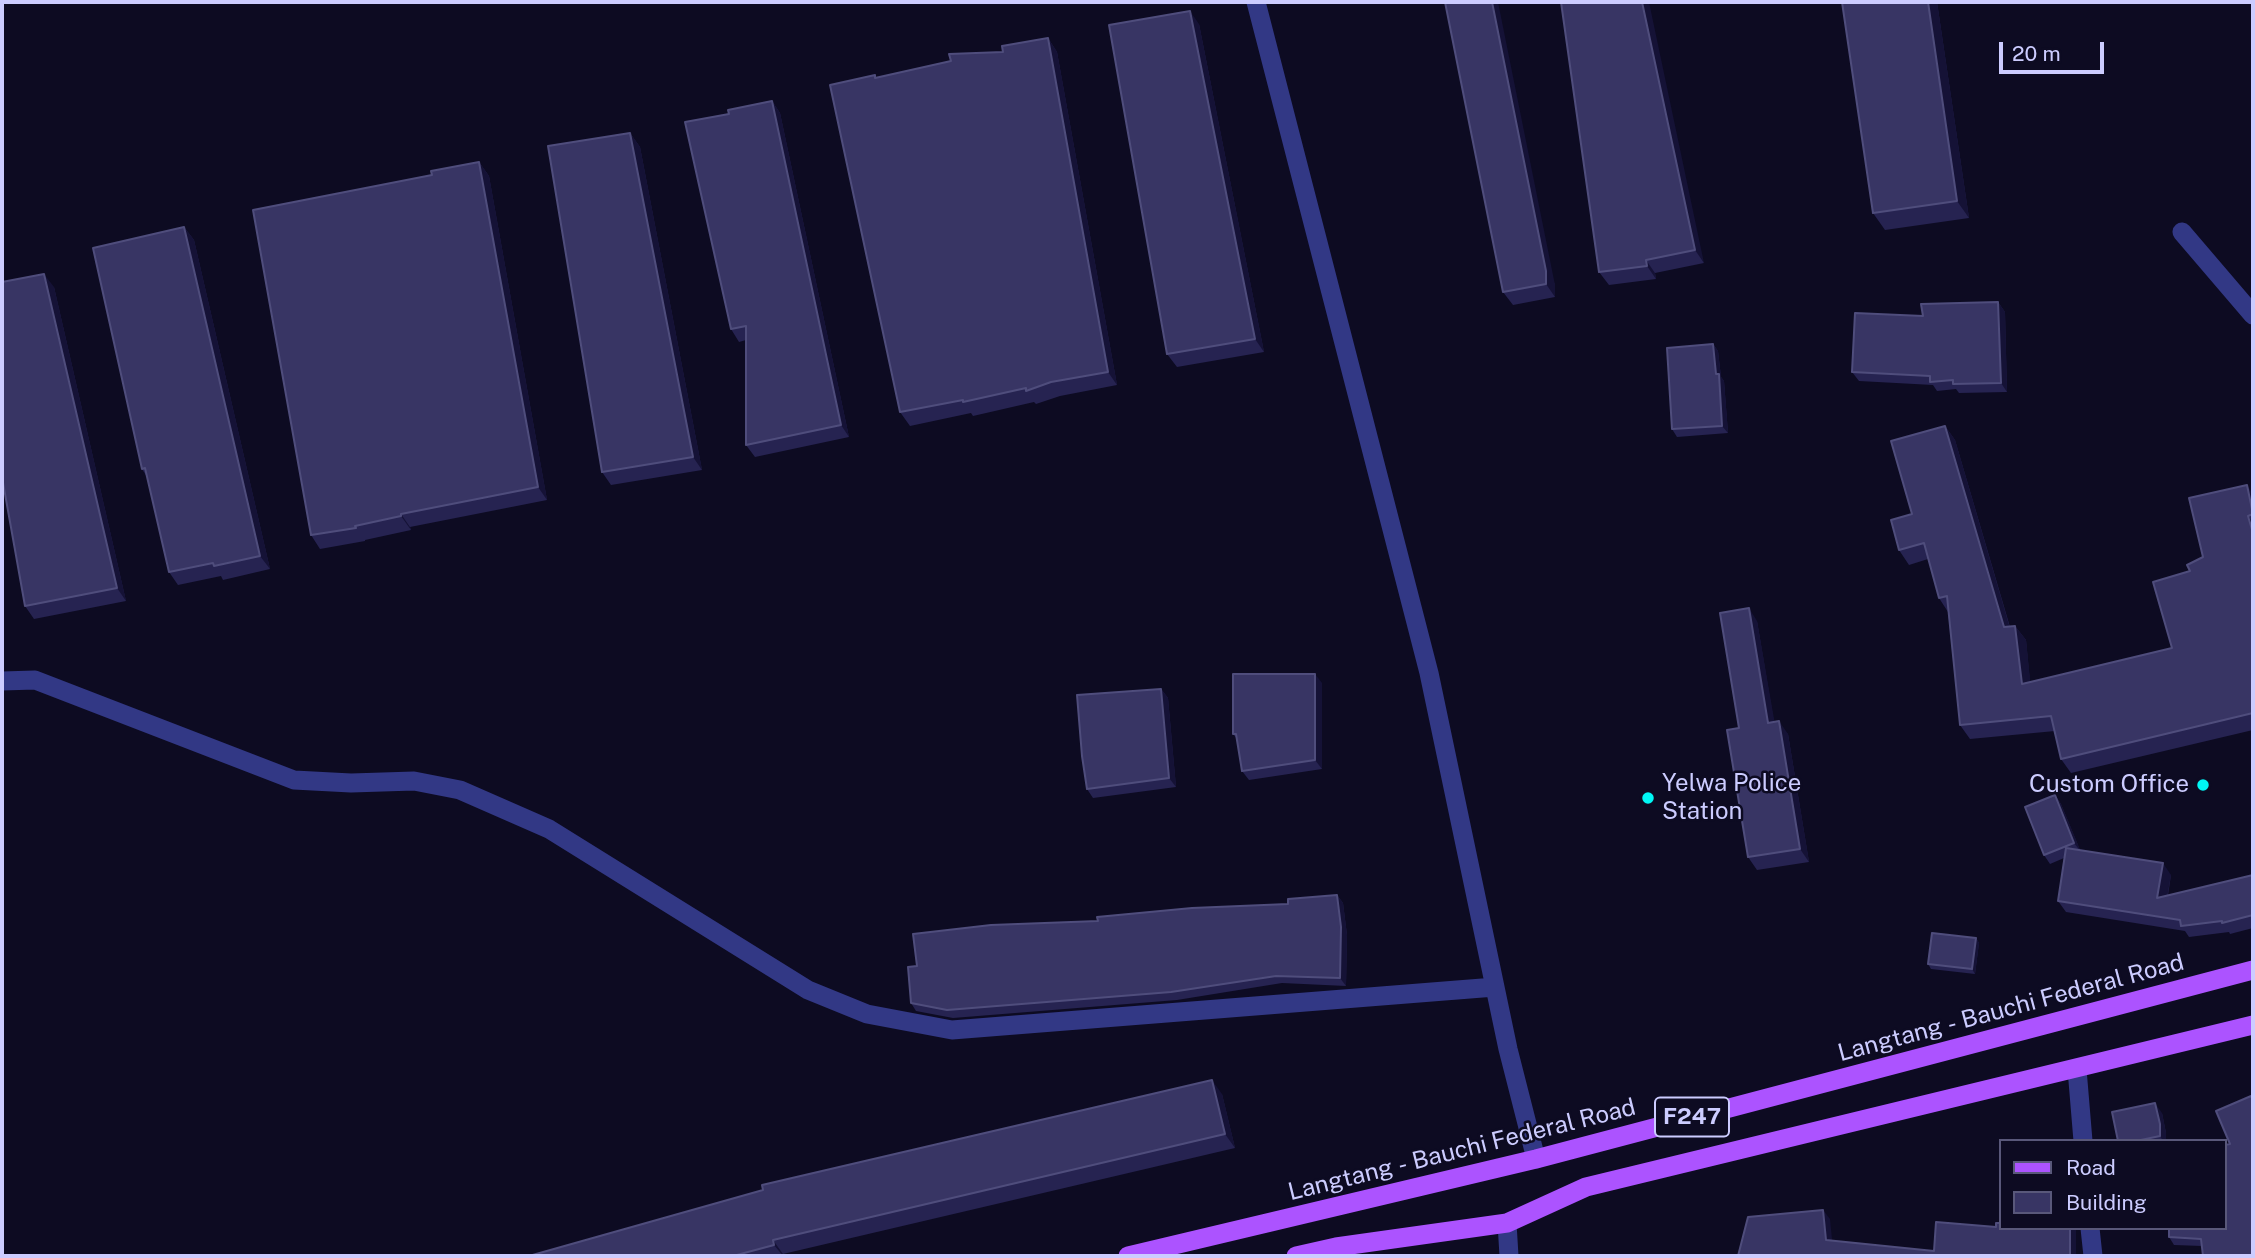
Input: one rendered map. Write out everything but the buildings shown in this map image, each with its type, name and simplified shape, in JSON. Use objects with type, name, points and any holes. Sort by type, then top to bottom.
[{"type":"main road","name":"Langtang - Bauchi Federal Road","points":[[1128,1256],[1536,1158],[2253,970]]},
{"type":"main road","name":"F247","points":[[1296,1256],[1507,1223],[1586,1187],[2253,1025]]},
{"type":"street","points":[[1256,2],[1429,673],[1508,1049],[1536,1158]]},
{"type":"street","points":[[2182,232],[2253,315]]},
{"type":"street","points":[[2,681],[35,680],[294,780],[351,783],[414,781],[460,790],[549,830],[808,990],[867,1014],[952,1030],[1495,987]]},
{"type":"street","points":[[2077,1069],[2083,1139]]},
{"type":"street","points":[[1507,1223],[1509,1256]]},
{"type":"street","points":[[2090,1230],[2092,1256]]},
{"type":"place","name":"Custom Office","points":[[2203,785]]},
{"type":"place","name":"Yelwa Police Station","points":[[1648,798]]}]
